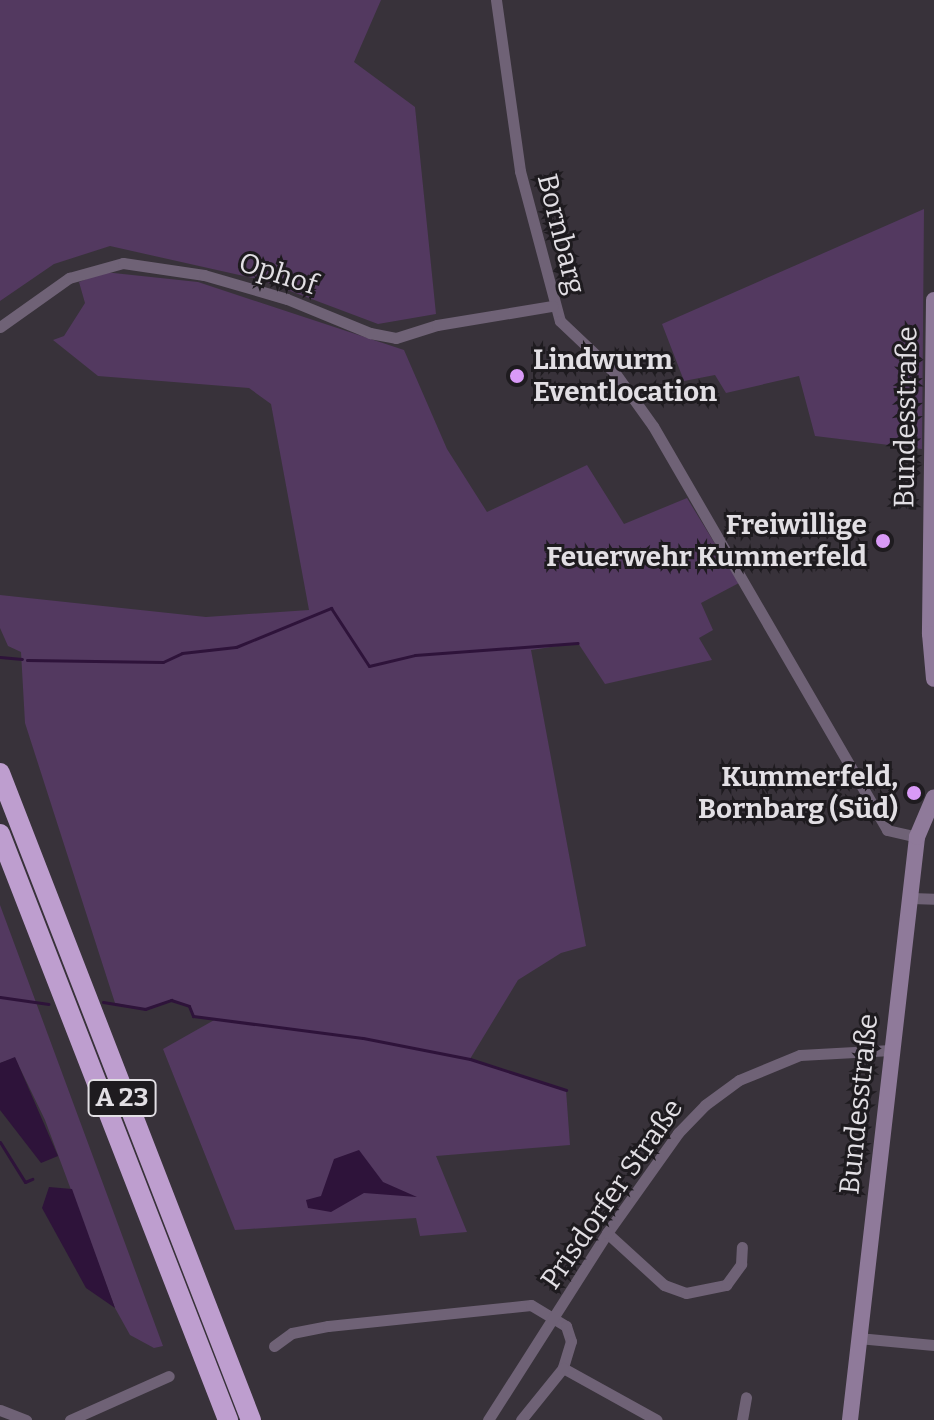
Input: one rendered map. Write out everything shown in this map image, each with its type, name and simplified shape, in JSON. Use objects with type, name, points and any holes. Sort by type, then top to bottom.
[{"type":"highway","name":"A 23","points":[[0,773],[133,1127],[251,1420]]},
{"type":"highway","name":"A 23","points":[[0,834],[228,1420]]},
{"type":"street","name":"Bornbarg","points":[[496,0],[520,171],[552,306],[577,340],[615,373],[653,426],[887,830],[917,837]]},
{"type":"street","name":"Ophof","points":[[0,327],[69,278],[123,263],[204,275],[396,338],[437,325],[552,306]]},
{"type":"street","name":"Bundesstraße","points":[[934,300],[930,634],[934,679]]},
{"type":"street","name":"Bundesstraße","points":[[850,1420],[917,837],[934,797]]},
{"type":"street","points":[[911,898],[934,899]]},
{"type":"street","name":"Prisdorfer Straße","points":[[488,1420],[607,1233],[678,1133],[739,1080],[800,1055],[891,1050]]},
{"type":"street","points":[[607,1233],[664,1285],[686,1293],[726,1285],[741,1264],[742,1247]]},
{"type":"street","name":"Prisdorfer Straße","points":[[274,1346],[292,1333],[328,1326],[518,1304],[554,1317]]},
{"type":"street","points":[[521,1420],[563,1368],[571,1341],[566,1326],[554,1317]]},
{"type":"street","points":[[858,1338],[934,1345]]},
{"type":"street","points":[[563,1368],[657,1420]]},
{"type":"street","points":[[70,1420],[169,1376]]},
{"type":"street","points":[[742,1420],[746,1397]]},
{"type":"street","points":[[0,1410],[26,1420]]},
{"type":"shaded area","points":[[0,0],[381,0],[354,62],[415,107],[436,314],[378,324],[261,280],[110,246],[54,264],[0,301]]},
{"type":"shaded area","points":[[924,209],[922,449],[815,436],[799,376],[726,393],[715,375],[684,381],[662,324]]},
{"type":"shaded area","points":[[104,272],[198,282],[404,350],[447,449],[487,512],[587,465],[624,524],[687,498],[739,583],[701,603],[713,630],[699,638],[712,660],[605,684],[578,643],[531,650],[586,946],[561,953],[518,980],[470,1059],[566,1090],[570,1145],[436,1156],[467,1232],[420,1236],[416,1218],[235,1230],[163,1049],[216,1019],[193,1016],[189,1006],[171,1000],[145,1009],[115,1003],[25,723],[21,652],[8,646],[0,628],[0,595],[206,617],[309,610],[271,404],[249,388],[98,376],[53,340],[64,336],[85,303],[79,282]]},
{"type":"shaded area","points":[[0,905],[163,1346],[154,1348],[130,1335],[115,1308],[45,1120],[15,1058],[0,1063]]},
{"type":"shaded area","points":[[15,1057],[58,1156],[41,1163],[0,1110],[0,1063]]},
{"type":"shaded area","points":[[359,1150],[383,1182],[417,1197],[364,1193],[331,1212],[308,1208],[306,1200],[321,1196],[334,1159]]},
{"type":"shaded area","points":[[49,1187],[72,1189],[115,1308],[86,1288],[42,1208]]},
{"type":"waterway","points":[[27,660],[163,662],[182,653],[236,647],[331,608],[369,666],[415,655],[578,643]]},
{"type":"waterway","points":[[0,657],[22,659]]},
{"type":"waterway","points":[[0,997],[49,1004]]},
{"type":"waterway","points":[[103,1002],[145,1009],[171,1000],[189,1006],[193,1016],[363,1038],[470,1059],[566,1090]]},
{"type":"waterway","points":[[0,1142],[25,1182],[32,1179]]},
{"type":"place","name":"Lindwurm Eventlocation","points":[[517,376]]},
{"type":"place","name":"Freiwillige Feuerwehr Kummerfeld","points":[[883,541]]},
{"type":"place","name":"Kummerfeld, Bornbarg (Süd)","points":[[914,793]]}]
